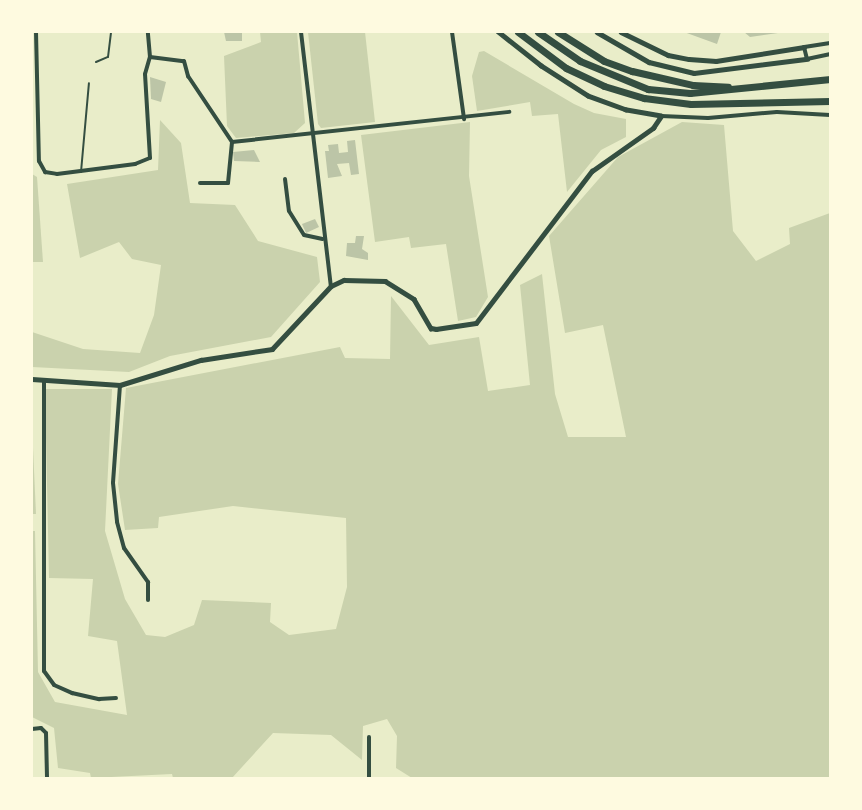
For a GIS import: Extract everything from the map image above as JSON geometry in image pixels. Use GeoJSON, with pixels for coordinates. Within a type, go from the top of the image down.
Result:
{"type":"FeatureCollection","features":[{"type":"Feature","properties":{"kind":"highway"},"geometry":{"type":"LineString","coordinates":[[518,32],[566,68],[604,86],[644,98],[691,104],[831,101]]}},
{"type":"Feature","properties":{"kind":"highway"},"geometry":{"type":"LineString","coordinates":[[538,32],[580,61],[648,89],[690,93],[764,88],[831,79]]}},
{"type":"Feature","properties":{"kind":"highway"},"geometry":{"type":"LineString","coordinates":[[558,32],[604,61],[653,77],[693,85],[764,88]]}},
{"type":"Feature","properties":{"kind":"street"},"geometry":{"type":"LineString","coordinates":[[36,32],[36,137],[39,161],[45,172],[81,172],[148,160],[151,154],[145,74],[150,57],[148,32]]}},
{"type":"Feature","properties":{"kind":"street"},"geometry":{"type":"LineString","coordinates":[[301,32],[330,286]]}},
{"type":"Feature","properties":{"kind":"street"},"geometry":{"type":"LineString","coordinates":[[452,32],[464,119]]}},
{"type":"Feature","properties":{"kind":"street"},"geometry":{"type":"LineString","coordinates":[[498,32],[550,72],[588,96],[626,110],[661,116],[708,118],[777,112],[831,115]]}},
{"type":"Feature","properties":{"kind":"street"},"geometry":{"type":"LineString","coordinates":[[597,32],[649,62],[694,73],[807,59],[829,54]]}},
{"type":"Feature","properties":{"kind":"street"},"geometry":{"type":"LineString","coordinates":[[621,32],[668,55],[716,61],[831,43]]}},
{"type":"Feature","properties":{"kind":"street"},"geometry":{"type":"LineString","coordinates":[[804,47],[807,59]]}},
{"type":"Feature","properties":{"kind":"street"},"geometry":{"type":"LineString","coordinates":[[150,57],[184,61],[188,76],[232,142],[228,183],[200,183]]}},
{"type":"Feature","properties":{"kind":"street"},"geometry":{"type":"LineString","coordinates":[[232,142],[464,119],[509,112]]}},
{"type":"Feature","properties":{"kind":"street"},"geometry":{"type":"LineString","coordinates":[[32,379],[120,385],[201,360],[272,349],[330,286],[344,280],[385,281],[414,299],[431,328],[476,323],[592,171],[653,128],[661,116]]}},
{"type":"Feature","properties":{"kind":"street"},"geometry":{"type":"LineString","coordinates":[[285,179],[289,211],[304,235],[323,239]]}},
{"type":"Feature","properties":{"kind":"street"},"geometry":{"type":"LineString","coordinates":[[44,380],[44,671],[54,685],[72,693],[99,699],[116,698]]}},
{"type":"Feature","properties":{"kind":"street"},"geometry":{"type":"LineString","coordinates":[[120,385],[113,483],[119,534],[148,582],[148,600]]}},
{"type":"Feature","properties":{"kind":"street"},"geometry":{"type":"LineString","coordinates":[[32,729],[41,728],[46,733],[47,778]]}},
{"type":"Feature","properties":{"kind":"street"},"geometry":{"type":"LineString","coordinates":[[369,737],[369,778]]}},
{"type":"Feature","properties":{"kind":"lane"},"geometry":{"type":"LineString","coordinates":[[96,62],[108,57],[111,32]]}},
{"type":"Feature","properties":{"kind":"lane"},"geometry":{"type":"LineString","coordinates":[[81,172],[89,83]]}},
{"type":"Feature","properties":{"kind":"green space"},"geometry":{"type":"Polygon","coordinates":[[[260,32],[297,32],[305,123],[294,133],[236,138],[227,126],[224,56],[261,42],[260,32]]]}},
{"type":"Feature","properties":{"kind":"green space"},"geometry":{"type":"Polygon","coordinates":[[[308,32],[365,32],[375,122],[321,128],[318,124],[308,32]]]}},
{"type":"Feature","properties":{"kind":"green space"},"geometry":{"type":"Polygon","coordinates":[[[484,51],[574,104],[594,113],[626,119],[626,137],[601,150],[567,192],[558,114],[532,116],[530,102],[477,111],[472,76],[479,52],[484,51]]]}},
{"type":"Feature","properties":{"kind":"green space"},"geometry":{"type":"Polygon","coordinates":[[[160,120],[181,143],[190,203],[235,205],[258,241],[317,257],[320,282],[271,337],[170,356],[129,372],[32,367],[32,332],[83,349],[140,353],[154,315],[161,265],[132,259],[119,242],[80,258],[67,184],[158,170],[160,120]]]}},
{"type":"Feature","properties":{"kind":"green space"},"geometry":{"type":"Polygon","coordinates":[[[470,122],[469,176],[488,297],[476,317],[458,321],[446,244],[411,248],[409,237],[375,242],[361,135],[470,122]]]}},
{"type":"Feature","properties":{"kind":"green space"},"geometry":{"type":"Polygon","coordinates":[[[682,122],[724,125],[733,231],[756,261],[790,244],[789,228],[830,213],[830,778],[412,778],[396,768],[397,736],[387,719],[363,726],[362,760],[331,735],[273,733],[232,778],[173,778],[172,774],[91,778],[90,773],[58,768],[54,728],[32,717],[32,531],[35,531],[38,672],[55,702],[127,715],[117,641],[88,636],[93,579],[49,578],[45,389],[112,389],[105,531],[125,599],[146,635],[165,637],[194,625],[202,600],[271,603],[270,622],[289,635],[336,629],[347,587],[346,518],[233,506],[159,517],[158,528],[125,530],[118,484],[126,388],[340,347],[345,358],[390,359],[391,296],[429,345],[479,337],[488,391],[530,385],[520,285],[542,274],[555,394],[568,437],[626,437],[603,325],[565,333],[549,236],[618,157],[682,122]]]}},
{"type":"Feature","properties":{"kind":"green space"},"geometry":{"type":"Polygon","coordinates":[[[32,174],[37,177],[43,262],[32,262],[32,174]]]}},
{"type":"Feature","properties":{"kind":"green space"},"geometry":{"type":"Polygon","coordinates":[[[32,426],[36,514],[32,514],[32,426]]]}},
{"type":"Feature","properties":{"kind":"building"},"geometry":{"type":"Polygon","coordinates":[[[224,32],[242,32],[242,41],[226,41],[224,32]]]}},
{"type":"Feature","properties":{"kind":"building"},"geometry":{"type":"Polygon","coordinates":[[[684,32],[721,32],[717,44],[684,32]]]}},
{"type":"Feature","properties":{"kind":"building"},"geometry":{"type":"Polygon","coordinates":[[[744,32],[778,32],[778,33],[750,37],[744,32]]]}},
{"type":"Feature","properties":{"kind":"building"},"geometry":{"type":"Polygon","coordinates":[[[150,77],[166,82],[161,102],[151,99],[150,77]]]}},
{"type":"Feature","properties":{"kind":"building"},"geometry":{"type":"Polygon","coordinates":[[[355,140],[359,174],[351,175],[349,163],[337,164],[342,176],[328,178],[325,151],[329,151],[328,145],[338,144],[339,153],[348,152],[347,141],[355,140]]]}},
{"type":"Feature","properties":{"kind":"building"},"geometry":{"type":"Polygon","coordinates":[[[254,150],[260,162],[234,161],[233,152],[254,150]]]}},
{"type":"Feature","properties":{"kind":"building"},"geometry":{"type":"Polygon","coordinates":[[[315,219],[319,227],[306,233],[302,224],[315,219]]]}},
{"type":"Feature","properties":{"kind":"building"},"geometry":{"type":"Polygon","coordinates":[[[356,236],[364,236],[362,249],[368,253],[368,260],[346,256],[347,243],[355,243],[356,236]]]}}]}
